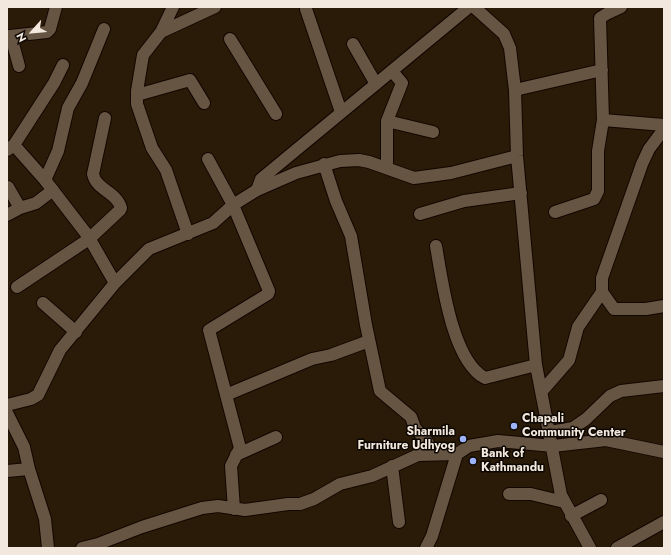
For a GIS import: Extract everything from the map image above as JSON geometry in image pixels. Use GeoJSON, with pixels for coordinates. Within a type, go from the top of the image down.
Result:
{"type":"FeatureCollection","features":[{"type":"Feature","properties":{"kind":"street"},"geometry":{"type":"LineString","coordinates":[[19,66],[9,36],[47,32],[50,29],[56,7]]}},
{"type":"Feature","properties":{"kind":"street"},"geometry":{"type":"LineString","coordinates":[[173,7],[161,32],[143,55],[137,104],[152,148],[166,170],[188,234]]}},
{"type":"Feature","properties":{"kind":"street"},"geometry":{"type":"LineString","coordinates":[[161,32],[215,7]]}},
{"type":"Feature","properties":{"kind":"street"},"geometry":{"type":"LineString","coordinates":[[257,190],[261,179],[469,7]]}},
{"type":"Feature","properties":{"kind":"street"},"geometry":{"type":"LineString","coordinates":[[474,7],[504,34],[510,48],[516,90],[517,156],[536,365],[564,502],[590,548]]}},
{"type":"Feature","properties":{"kind":"street"},"geometry":{"type":"LineString","coordinates":[[555,212],[594,199],[598,191],[598,152],[603,120],[600,18],[621,7]]}},
{"type":"Feature","properties":{"kind":"street"},"geometry":{"type":"LineString","coordinates":[[306,9],[341,112]]}},
{"type":"Feature","properties":{"kind":"street"},"geometry":{"type":"LineString","coordinates":[[45,180],[58,151],[68,108],[82,83],[104,29]]}},
{"type":"Feature","properties":{"kind":"street"},"geometry":{"type":"LineString","coordinates":[[230,39],[276,114]]}},
{"type":"Feature","properties":{"kind":"street"},"geometry":{"type":"LineString","coordinates":[[353,44],[376,84]]}},
{"type":"Feature","properties":{"kind":"street"},"geometry":{"type":"LineString","coordinates":[[63,65],[54,83],[11,148],[45,180],[53,190],[89,239],[115,283]]}},
{"type":"Feature","properties":{"kind":"street"},"geometry":{"type":"LineString","coordinates":[[516,90],[602,70]]}},
{"type":"Feature","properties":{"kind":"street"},"geometry":{"type":"LineString","coordinates":[[387,168],[387,121],[402,83],[392,71]]}},
{"type":"Feature","properties":{"kind":"street"},"geometry":{"type":"LineString","coordinates":[[137,95],[190,80],[204,103]]}},
{"type":"Feature","properties":{"kind":"street"},"geometry":{"type":"LineString","coordinates":[[17,287],[89,239],[121,208],[118,200],[96,183],[93,174],[105,118]]}},
{"type":"Feature","properties":{"kind":"street"},"geometry":{"type":"LineString","coordinates":[[603,120],[664,126]]}},
{"type":"Feature","properties":{"kind":"street"},"geometry":{"type":"LineString","coordinates":[[387,121],[432,132]]}},
{"type":"Feature","properties":{"kind":"street"},"geometry":{"type":"LineString","coordinates":[[542,391],[569,360],[578,327],[602,292],[602,278],[642,164],[649,149],[664,129]]}},
{"type":"Feature","properties":{"kind":"street"},"geometry":{"type":"LineString","coordinates":[[7,406],[31,399],[38,395],[60,350],[115,283],[149,249],[213,223],[233,205],[257,190],[296,173],[324,164],[358,160],[387,168],[414,178],[451,173],[517,156]]}},
{"type":"Feature","properties":{"kind":"street"},"geometry":{"type":"LineString","coordinates":[[208,159],[233,205],[269,291],[268,294],[209,330],[240,448],[231,466],[234,509]]}},
{"type":"Feature","properties":{"kind":"street"},"geometry":{"type":"LineString","coordinates":[[324,164],[336,201],[351,236],[380,391],[412,417],[415,428],[426,440],[434,454]]}},
{"type":"Feature","properties":{"kind":"street"},"geometry":{"type":"LineString","coordinates":[[8,187],[20,208]]}},
{"type":"Feature","properties":{"kind":"street"},"geometry":{"type":"LineString","coordinates":[[7,215],[20,208],[36,203],[53,190]]}},
{"type":"Feature","properties":{"kind":"street"},"geometry":{"type":"LineString","coordinates":[[420,214],[464,201],[520,193]]}},
{"type":"Feature","properties":{"kind":"street"},"geometry":{"type":"LineString","coordinates":[[436,246],[446,301],[456,334],[472,369],[484,378],[536,365]]}},
{"type":"Feature","properties":{"kind":"street"},"geometry":{"type":"LineString","coordinates":[[602,292],[614,309],[646,309],[664,306]]}},
{"type":"Feature","properties":{"kind":"street"},"geometry":{"type":"LineString","coordinates":[[43,303],[76,332]]}},
{"type":"Feature","properties":{"kind":"street"},"geometry":{"type":"LineString","coordinates":[[226,395],[312,359],[331,355],[370,342]]}},
{"type":"Feature","properties":{"kind":"street"},"geometry":{"type":"LineString","coordinates":[[550,432],[573,428],[586,419],[610,396],[621,391],[664,386]]}},
{"type":"Feature","properties":{"kind":"street"},"geometry":{"type":"LineString","coordinates":[[7,414],[24,447],[29,469],[45,519],[48,548]]}},
{"type":"Feature","properties":{"kind":"street"},"geometry":{"type":"LineString","coordinates":[[236,455],[276,437]]}},
{"type":"Feature","properties":{"kind":"street"},"geometry":{"type":"LineString","coordinates":[[82,548],[98,544],[142,527],[184,515],[202,508],[218,506],[245,510],[288,504],[300,504],[314,499],[340,484],[372,476],[418,455],[457,454],[469,446],[498,441],[553,446],[606,440],[664,452]]}},
{"type":"Feature","properties":{"kind":"street"},"geometry":{"type":"LineString","coordinates":[[426,548],[432,536],[457,454]]}},
{"type":"Feature","properties":{"kind":"street"},"geometry":{"type":"LineString","coordinates":[[392,466],[399,522]]}},
{"type":"Feature","properties":{"kind":"street"},"geometry":{"type":"LineString","coordinates":[[7,471],[29,469]]}},
{"type":"Feature","properties":{"kind":"street"},"geometry":{"type":"LineString","coordinates":[[509,494],[531,494],[564,502]]}},
{"type":"Feature","properties":{"kind":"street"},"geometry":{"type":"LineString","coordinates":[[571,516],[601,500]]}},
{"type":"Feature","properties":{"kind":"street"},"geometry":{"type":"LineString","coordinates":[[617,548],[664,522]]}},
{"type":"Feature","properties":{"kind":"place","name":"Chapali Community Center"},"geometry":{"type":"Point","coordinates":[514,426]}},
{"type":"Feature","properties":{"kind":"place","name":"Sharmila Furniture Udhyog"},"geometry":{"type":"Point","coordinates":[463,439]}},
{"type":"Feature","properties":{"kind":"place","name":"Bank of Kathmandu"},"geometry":{"type":"Point","coordinates":[473,461]}}]}
